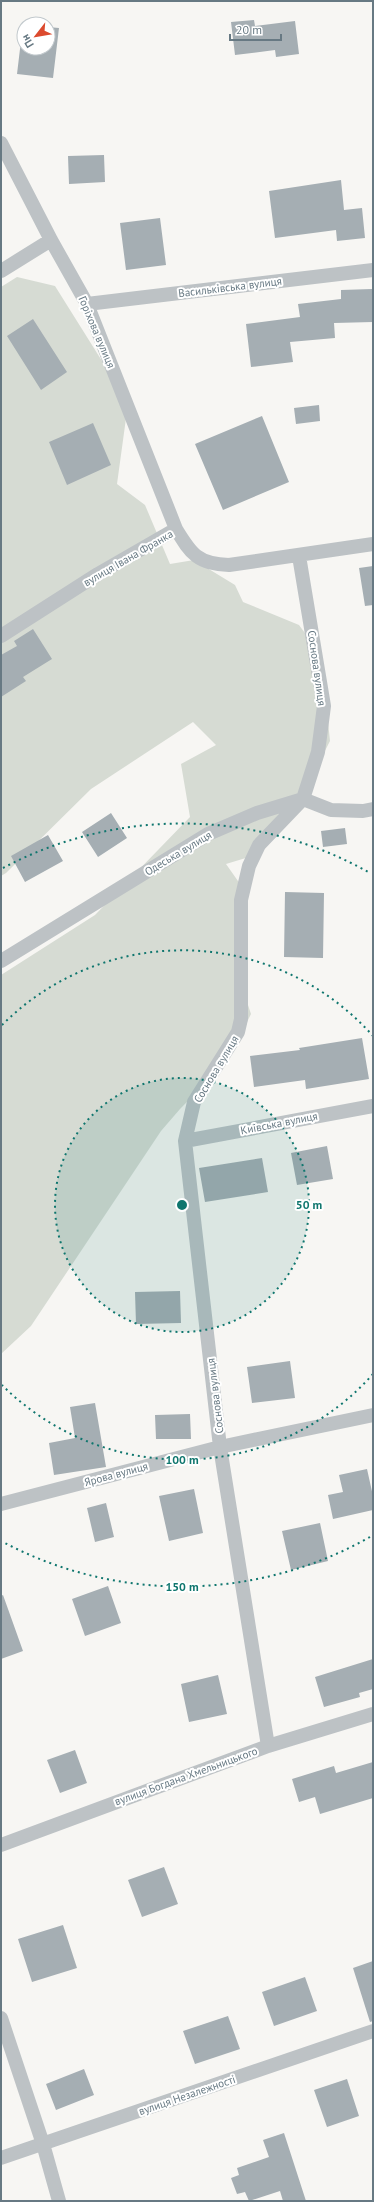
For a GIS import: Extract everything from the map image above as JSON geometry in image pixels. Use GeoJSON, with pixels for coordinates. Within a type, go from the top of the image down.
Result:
{"type":"FeatureCollection","features":[{"type":"Feature","properties":{"kind":"street","name":"Горіхова вулиця"},"geometry":{"type":"LineString","coordinates":[[1,143],[51,240],[87,304],[176,529]]}},
{"type":"Feature","properties":{"kind":"street"},"geometry":{"type":"LineString","coordinates":[[1,271],[51,240]]}},
{"type":"Feature","properties":{"kind":"street","name":"Васильківська вулиця"},"geometry":{"type":"LineString","coordinates":[[87,304],[373,270]]}},
{"type":"Feature","properties":{"kind":"street","name":"вулиця Івана Франка"},"geometry":{"type":"LineString","coordinates":[[1,636],[98,574],[176,529],[187,547],[199,560],[213,565],[229,565],[299,556],[373,544]]}},
{"type":"Feature","properties":{"kind":"street","name":"Соснова вулиця"},"geometry":{"type":"LineString","coordinates":[[268,1746],[220,1447],[185,1141],[194,1102],[238,1032],[241,1019],[241,900],[249,866],[259,845],[304,799],[318,752],[324,706],[299,556]]}},
{"type":"Feature","properties":{"kind":"street"},"geometry":{"type":"LineString","coordinates":[[304,799],[331,810],[363,811],[373,809]]}},
{"type":"Feature","properties":{"kind":"street","name":"Одеська вулиця"},"geometry":{"type":"LineString","coordinates":[[1,961],[208,834],[257,813],[304,799]]}},
{"type":"Feature","properties":{"kind":"street","name":"Київська вулиця"},"geometry":{"type":"LineString","coordinates":[[185,1141],[373,1106]]}},
{"type":"Feature","properties":{"kind":"street","name":"Ярова вулиця"},"geometry":{"type":"LineString","coordinates":[[1,1504],[220,1447],[373,1415]]}},
{"type":"Feature","properties":{"kind":"street","name":"вулиця Богдана Хмельницького"},"geometry":{"type":"LineString","coordinates":[[1,1845],[268,1746],[373,1714]]}},
{"type":"Feature","properties":{"kind":"street"},"geometry":{"type":"LineString","coordinates":[[1,2018],[43,2144],[59,2201]]}},
{"type":"Feature","properties":{"kind":"street","name":"вулиця Незалежності"},"geometry":{"type":"LineString","coordinates":[[1,2158],[373,2031]]}},
{"type":"Feature","properties":{"kind":"shaded area"},"geometry":{"type":"Polygon","coordinates":[[[17,277],[55,286],[107,369],[127,411],[117,484],[145,505],[170,564],[194,560],[235,585],[243,602],[299,625],[321,655],[330,741],[307,786],[249,857],[226,864],[245,891],[245,996],[251,1014],[228,1060],[180,1109],[161,1131],[31,1326],[1,1354],[1,975],[95,915],[190,817],[181,764],[216,745],[193,722],[91,789],[6,873],[1,876],[1,287],[17,277]]]}},
{"type":"Feature","properties":{"kind":"building"},"geometry":{"type":"Polygon","coordinates":[[[254,20],[255,26],[295,21],[299,54],[276,57],[275,50],[235,55],[231,22],[254,20]]]}},
{"type":"Feature","properties":{"kind":"building"},"geometry":{"type":"Polygon","coordinates":[[[56,28],[59,28],[56,53],[56,28]]]}},
{"type":"Feature","properties":{"kind":"building"},"geometry":{"type":"Polygon","coordinates":[[[19,56],[56,56],[53,78],[17,74],[19,56]]]}},
{"type":"Feature","properties":{"kind":"building"},"geometry":{"type":"Polygon","coordinates":[[[104,155],[105,182],[69,184],[68,156],[104,155]]]}},
{"type":"Feature","properties":{"kind":"building"},"geometry":{"type":"Polygon","coordinates":[[[341,180],[344,210],[362,208],[365,238],[337,241],[336,230],[275,238],[269,191],[341,180]]]}},
{"type":"Feature","properties":{"kind":"building"},"geometry":{"type":"Polygon","coordinates":[[[160,218],[166,265],[126,270],[120,223],[160,218]]]}},
{"type":"Feature","properties":{"kind":"building"},"geometry":{"type":"Polygon","coordinates":[[[372,289],[373,322],[334,323],[335,338],[290,342],[293,362],[251,367],[246,324],[300,317],[298,304],[341,299],[341,290],[372,289]]]}},
{"type":"Feature","properties":{"kind":"building"},"geometry":{"type":"Polygon","coordinates":[[[33,319],[67,372],[41,390],[7,336],[33,319]]]}},
{"type":"Feature","properties":{"kind":"building"},"geometry":{"type":"Polygon","coordinates":[[[319,405],[320,421],[296,424],[294,408],[319,405]]]}},
{"type":"Feature","properties":{"kind":"building"},"geometry":{"type":"Polygon","coordinates":[[[262,416],[289,482],[223,510],[195,444],[262,416]]]}},
{"type":"Feature","properties":{"kind":"building"},"geometry":{"type":"Polygon","coordinates":[[[93,423],[111,465],[67,485],[49,442],[93,423]]]}},
{"type":"Feature","properties":{"kind":"building"},"geometry":{"type":"Polygon","coordinates":[[[373,566],[373,605],[365,606],[359,568],[373,566]]]}},
{"type":"Feature","properties":{"kind":"building"},"geometry":{"type":"Polygon","coordinates":[[[33,629],[52,659],[23,677],[26,681],[1,697],[1,655],[17,646],[14,641],[33,629]]]}},
{"type":"Feature","properties":{"kind":"building"},"geometry":{"type":"Polygon","coordinates":[[[111,813],[127,838],[98,857],[82,832],[111,813]]]}},
{"type":"Feature","properties":{"kind":"building"},"geometry":{"type":"Polygon","coordinates":[[[345,828],[347,844],[323,847],[321,831],[345,828]]]}},
{"type":"Feature","properties":{"kind":"building"},"geometry":{"type":"Polygon","coordinates":[[[48,835],[63,861],[25,882],[11,856],[48,835]]]}},
{"type":"Feature","properties":{"kind":"building"},"geometry":{"type":"Polygon","coordinates":[[[285,892],[324,893],[323,958],[284,957],[285,892]]]}},
{"type":"Feature","properties":{"kind":"building"},"geometry":{"type":"Polygon","coordinates":[[[362,1038],[369,1079],[306,1089],[305,1080],[254,1087],[250,1056],[300,1050],[299,1048],[362,1038]]]}},
{"type":"Feature","properties":{"kind":"building"},"geometry":{"type":"Polygon","coordinates":[[[327,1146],[333,1179],[297,1185],[291,1153],[327,1146]]]}},
{"type":"Feature","properties":{"kind":"building"},"geometry":{"type":"Polygon","coordinates":[[[262,1158],[268,1192],[205,1202],[199,1168],[262,1158]]]}},
{"type":"Feature","properties":{"kind":"building"},"geometry":{"type":"Polygon","coordinates":[[[180,1291],[181,1323],[136,1324],[135,1292],[180,1291]]]}},
{"type":"Feature","properties":{"kind":"building"},"geometry":{"type":"Polygon","coordinates":[[[290,1361],[295,1398],[252,1403],[247,1367],[290,1361]]]}},
{"type":"Feature","properties":{"kind":"building"},"geometry":{"type":"Polygon","coordinates":[[[95,1403],[106,1467],[54,1475],[49,1443],[75,1438],[70,1407],[95,1403]]]}},
{"type":"Feature","properties":{"kind":"building"},"geometry":{"type":"Polygon","coordinates":[[[190,1414],[191,1439],[156,1439],[155,1415],[190,1414]]]}},
{"type":"Feature","properties":{"kind":"building"},"geometry":{"type":"Polygon","coordinates":[[[367,1469],[373,1496],[373,1510],[333,1519],[328,1495],[343,1492],[339,1475],[367,1469]]]}},
{"type":"Feature","properties":{"kind":"building"},"geometry":{"type":"Polygon","coordinates":[[[194,1489],[203,1533],[169,1541],[159,1496],[194,1489]]]}},
{"type":"Feature","properties":{"kind":"building"},"geometry":{"type":"Polygon","coordinates":[[[106,1503],[114,1537],[95,1542],[87,1508],[106,1503]]]}},
{"type":"Feature","properties":{"kind":"building"},"geometry":{"type":"Polygon","coordinates":[[[320,1523],[328,1561],[291,1570],[282,1531],[320,1523]]]}},
{"type":"Feature","properties":{"kind":"building"},"geometry":{"type":"Polygon","coordinates":[[[108,1586],[121,1623],[85,1636],[72,1599],[108,1586]]]}},
{"type":"Feature","properties":{"kind":"building"},"geometry":{"type":"Polygon","coordinates":[[[3,1595],[23,1651],[1,1659],[1,1596],[3,1595]]]}},
{"type":"Feature","properties":{"kind":"building"},"geometry":{"type":"Polygon","coordinates":[[[373,1659],[373,1689],[359,1693],[360,1697],[324,1707],[315,1677],[373,1659]]]}},
{"type":"Feature","properties":{"kind":"building"},"geometry":{"type":"Polygon","coordinates":[[[218,1675],[227,1714],[189,1722],[181,1684],[218,1675]]]}},
{"type":"Feature","properties":{"kind":"building"},"geometry":{"type":"Polygon","coordinates":[[[75,1750],[87,1783],[60,1793],[47,1760],[75,1750]]]}},
{"type":"Feature","properties":{"kind":"building"},"geometry":{"type":"Polygon","coordinates":[[[373,1762],[373,1798],[320,1814],[315,1797],[299,1802],[292,1779],[334,1766],[336,1773],[373,1762]]]}},
{"type":"Feature","properties":{"kind":"building"},"geometry":{"type":"Polygon","coordinates":[[[164,1867],[178,1904],[142,1917],[128,1880],[164,1867]]]}},
{"type":"Feature","properties":{"kind":"building"},"geometry":{"type":"Polygon","coordinates":[[[63,1925],[77,1968],[32,1982],[18,1939],[63,1925]]]}},
{"type":"Feature","properties":{"kind":"building"},"geometry":{"type":"Polygon","coordinates":[[[373,1961],[373,2021],[370,2022],[353,1968],[373,1961]]]}},
{"type":"Feature","properties":{"kind":"building"},"geometry":{"type":"Polygon","coordinates":[[[305,1977],[317,2011],[274,2026],[262,1992],[305,1977]]]}},
{"type":"Feature","properties":{"kind":"building"},"geometry":{"type":"Polygon","coordinates":[[[228,2016],[240,2049],[195,2064],[183,2031],[228,2016]]]}},
{"type":"Feature","properties":{"kind":"building"},"geometry":{"type":"Polygon","coordinates":[[[84,2069],[94,2095],[56,2110],[46,2084],[84,2069]]]}},
{"type":"Feature","properties":{"kind":"building"},"geometry":{"type":"Polygon","coordinates":[[[347,2079],[359,2116],[327,2127],[314,2090],[347,2079]]]}},
{"type":"Feature","properties":{"kind":"building"},"geometry":{"type":"Polygon","coordinates":[[[284,2133],[306,2201],[283,2201],[280,2191],[249,2201],[245,2192],[237,2194],[231,2178],[239,2175],[237,2168],[269,2157],[263,2140],[284,2133]]]}}]}
